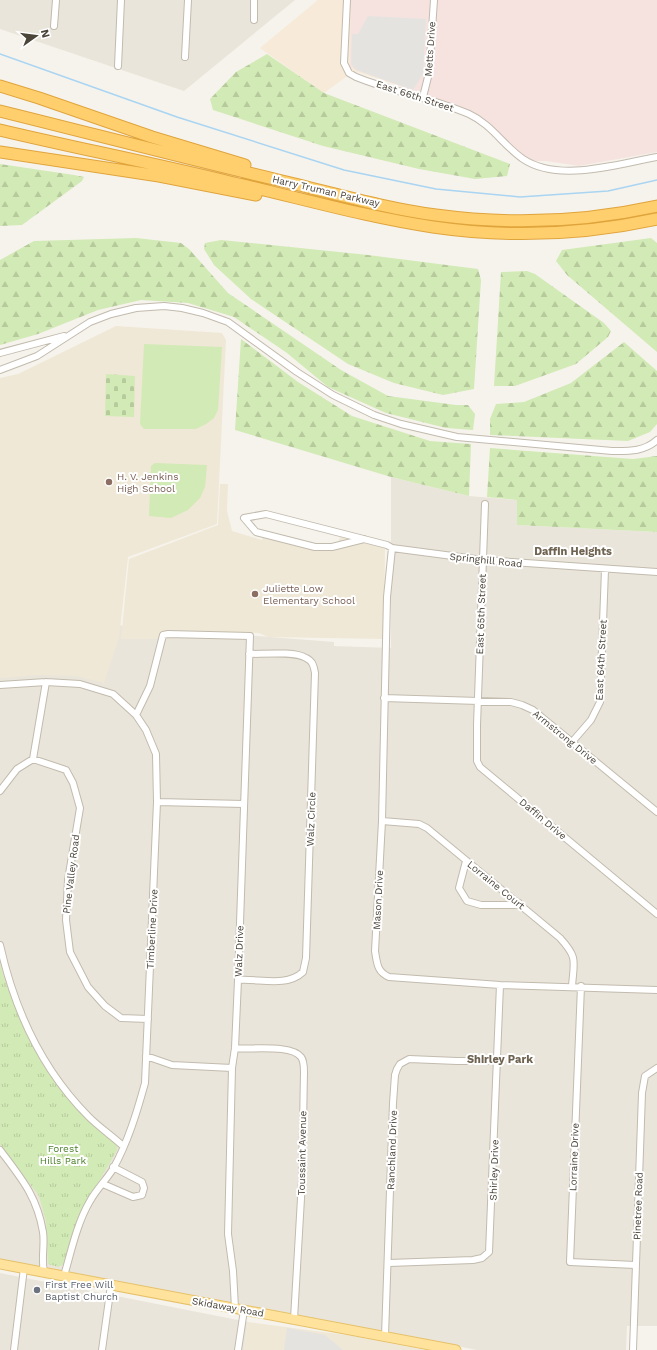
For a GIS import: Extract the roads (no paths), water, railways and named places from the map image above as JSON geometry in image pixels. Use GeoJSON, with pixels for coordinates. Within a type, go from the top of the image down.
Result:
{"type":"FeatureCollection","features":[{"type":"Feature","properties":{"kind":"highway"},"geometry":{"type":"LineString","coordinates":[[0,86],[152,137],[327,192]]}},
{"type":"Feature","properties":{"kind":"highway","name":"Harry Truman Parkway"},"geometry":{"type":"LineString","coordinates":[[0,111],[160,152],[327,192],[434,215],[506,221],[547,221],[589,217],[657,206]]}},
{"type":"Feature","properties":{"kind":"highway","name":"Harry Truman Parkway"},"geometry":{"type":"LineString","coordinates":[[0,130],[402,222],[464,231],[506,234],[548,233],[613,227],[657,219]]}},
{"type":"Feature","properties":{"kind":"highway"},"geometry":{"type":"LineString","coordinates":[[0,152],[159,176],[242,192],[359,218],[402,225],[464,231]]}},
{"type":"Feature","properties":{"kind":"main road","name":"Skidaway Road"},"geometry":{"type":"LineString","coordinates":[[0,1264],[456,1350]]}},
{"type":"Feature","properties":{"kind":"street"},"geometry":{"type":"LineString","coordinates":[[54,26],[56,0]]}},
{"type":"Feature","properties":{"kind":"street"},"geometry":{"type":"LineString","coordinates":[[118,66],[121,0]]}},
{"type":"Feature","properties":{"kind":"street"},"geometry":{"type":"LineString","coordinates":[[185,57],[188,0]]}},
{"type":"Feature","properties":{"kind":"street"},"geometry":{"type":"LineString","coordinates":[[254,0],[254,20]]}},
{"type":"Feature","properties":{"kind":"street","name":"East 66th Street"},"geometry":{"type":"LineString","coordinates":[[347,0],[344,57],[345,65],[350,73],[364,80],[423,97],[471,115],[487,126],[522,158],[544,168],[561,171],[600,168],[657,157]]}},
{"type":"Feature","properties":{"kind":"street","name":"Metts Drive"},"geometry":{"type":"LineString","coordinates":[[423,97],[429,74],[434,0]]}},
{"type":"Feature","properties":{"kind":"street"},"geometry":{"type":"LineString","coordinates":[[0,370],[37,356],[90,322],[136,308],[164,306],[204,313],[228,322],[297,372],[333,395],[374,415],[401,424],[457,437],[612,451],[632,451],[651,446],[657,440]]}},
{"type":"Feature","properties":{"kind":"street"},"geometry":{"type":"LineString","coordinates":[[0,353],[66,336]]}},
{"type":"Feature","properties":{"kind":"street","name":"East 65th Street"},"geometry":{"type":"LineString","coordinates":[[478,701],[485,504]]}},
{"type":"Feature","properties":{"kind":"street","name":"Springhill Road"},"geometry":{"type":"LineString","coordinates":[[364,539],[332,547],[315,547],[256,532],[244,518],[266,514],[364,539],[392,548],[483,560],[605,570],[657,572]]}},
{"type":"Feature","properties":{"kind":"street","name":"Mason Drive"},"geometry":{"type":"LineString","coordinates":[[392,548],[387,597],[382,821],[375,951],[377,967],[381,974],[389,977],[500,985],[581,986],[657,990]]}},
{"type":"Feature","properties":{"kind":"street","name":"East 64th Street"},"geometry":{"type":"LineString","coordinates":[[572,742],[591,720],[600,702],[605,570]]}},
{"type":"Feature","properties":{"kind":"street","name":"Walz Drive"},"geometry":{"type":"LineString","coordinates":[[136,715],[150,686],[160,645],[164,635],[208,634],[250,636],[238,980],[235,1048],[232,1068],[228,1234],[233,1271],[235,1308]]}},
{"type":"Feature","properties":{"kind":"street","name":"Walz Circle"},"geometry":{"type":"LineString","coordinates":[[238,980],[269,981],[295,978],[303,973],[305,967],[306,943],[315,674],[313,664],[307,658],[299,655],[249,654]]}},
{"type":"Feature","properties":{"kind":"street"},"geometry":{"type":"LineString","coordinates":[[0,791],[16,769],[33,759],[46,682]]}},
{"type":"Feature","properties":{"kind":"street","name":"Timberline Drive"},"geometry":{"type":"LineString","coordinates":[[0,685],[46,682],[80,684],[113,694],[136,715],[146,730],[156,754],[157,802],[145,1083],[137,1114],[114,1167],[90,1201],[84,1213],[64,1276]]}},
{"type":"Feature","properties":{"kind":"street","name":"Armstrong Drive"},"geometry":{"type":"LineString","coordinates":[[384,698],[511,702],[522,705],[533,710],[657,812]]}},
{"type":"Feature","properties":{"kind":"street","name":"Daffin Drive"},"geometry":{"type":"LineString","coordinates":[[478,701],[477,761],[480,768],[657,914]]}},
{"type":"Feature","properties":{"kind":"street","name":"Pine Valley Road"},"geometry":{"type":"LineString","coordinates":[[33,759],[66,770],[74,783],[80,808],[68,880],[66,920],[70,952],[88,987],[105,1006],[122,1018],[148,1019]]}},
{"type":"Feature","properties":{"kind":"street"},"geometry":{"type":"LineString","coordinates":[[157,802],[244,804]]}},
{"type":"Feature","properties":{"kind":"street","name":"Lorraine Court"},"geometry":{"type":"LineString","coordinates":[[382,821],[419,824],[427,828],[560,938],[572,952],[574,958],[572,986]]}},
{"type":"Feature","properties":{"kind":"street"},"geometry":{"type":"LineString","coordinates":[[466,861],[459,888],[467,901],[481,905],[517,905],[519,903]]}},
{"type":"Feature","properties":{"kind":"street"},"geometry":{"type":"LineString","coordinates":[[0,945],[6,972],[16,1002],[36,1046],[47,1064],[90,1118],[123,1146]]}},
{"type":"Feature","properties":{"kind":"street","name":"Shirley Drive"},"geometry":{"type":"LineString","coordinates":[[389,1263],[473,1260],[482,1258],[489,1252],[500,985]]}},
{"type":"Feature","properties":{"kind":"street","name":"Lorraine Drive"},"geometry":{"type":"LineString","coordinates":[[581,986],[570,1262],[635,1266]]}},
{"type":"Feature","properties":{"kind":"street","name":"Toussaint Avenue"},"geometry":{"type":"LineString","coordinates":[[235,1048],[281,1049],[295,1052],[302,1058],[304,1072],[302,1181],[294,1319]]}},
{"type":"Feature","properties":{"kind":"street"},"geometry":{"type":"LineString","coordinates":[[146,1056],[172,1065],[232,1068]]}},
{"type":"Feature","properties":{"kind":"street","name":"Ranchland Drive"},"geometry":{"type":"LineString","coordinates":[[385,1336],[389,1263],[394,1075],[396,1069],[400,1064],[409,1059],[418,1058],[456,1061],[498,1060]]}},
{"type":"Feature","properties":{"kind":"street","name":"Pinetree Road"},"geometry":{"type":"LineString","coordinates":[[633,1350],[642,1092],[645,1076],[657,1068]]}},
{"type":"Feature","properties":{"kind":"street"},"geometry":{"type":"LineString","coordinates":[[0,1150],[29,1189],[43,1233],[42,1264],[44,1272]]}},
{"type":"Feature","properties":{"kind":"street"},"geometry":{"type":"LineString","coordinates":[[103,1184],[133,1197],[142,1195],[144,1188],[142,1182],[114,1167]]}},
{"type":"Feature","properties":{"kind":"street"},"geometry":{"type":"LineString","coordinates":[[14,1350],[24,1268]]}},
{"type":"Feature","properties":{"kind":"street"},"geometry":{"type":"LineString","coordinates":[[102,1350],[111,1286]]}},
{"type":"Feature","properties":{"kind":"street"},"geometry":{"type":"LineString","coordinates":[[238,1350],[244,1310]]}},
{"type":"Feature","properties":{"kind":"waterway"},"geometry":{"type":"LineString","coordinates":[[0,54],[177,117],[344,170],[436,189],[520,197],[608,191],[657,180]]}},
{"type":"Feature","properties":{"kind":"place","name":"H. V. Jenkins High School"},"geometry":{"type":"Point","coordinates":[109,482]}},
{"type":"Feature","properties":{"kind":"place","name":"Juliette Low Elementary School"},"geometry":{"type":"Point","coordinates":[255,594]}},
{"type":"Feature","properties":{"kind":"place","name":"First Free Will Baptist Church"},"geometry":{"type":"Point","coordinates":[37,1290]}},
{"type":"Feature","properties":{"kind":"district","name":"Daffin Heights"},"geometry":{"type":"Point","coordinates":[573,551]}},
{"type":"Feature","properties":{"kind":"district","name":"Shirley Park"},"geometry":{"type":"Point","coordinates":[500,1059]}},
{"type":"Feature","properties":{"kind":"park label","name":"Forest Hills Park"},"geometry":{"type":"Point","coordinates":[63,1154]}}]}
